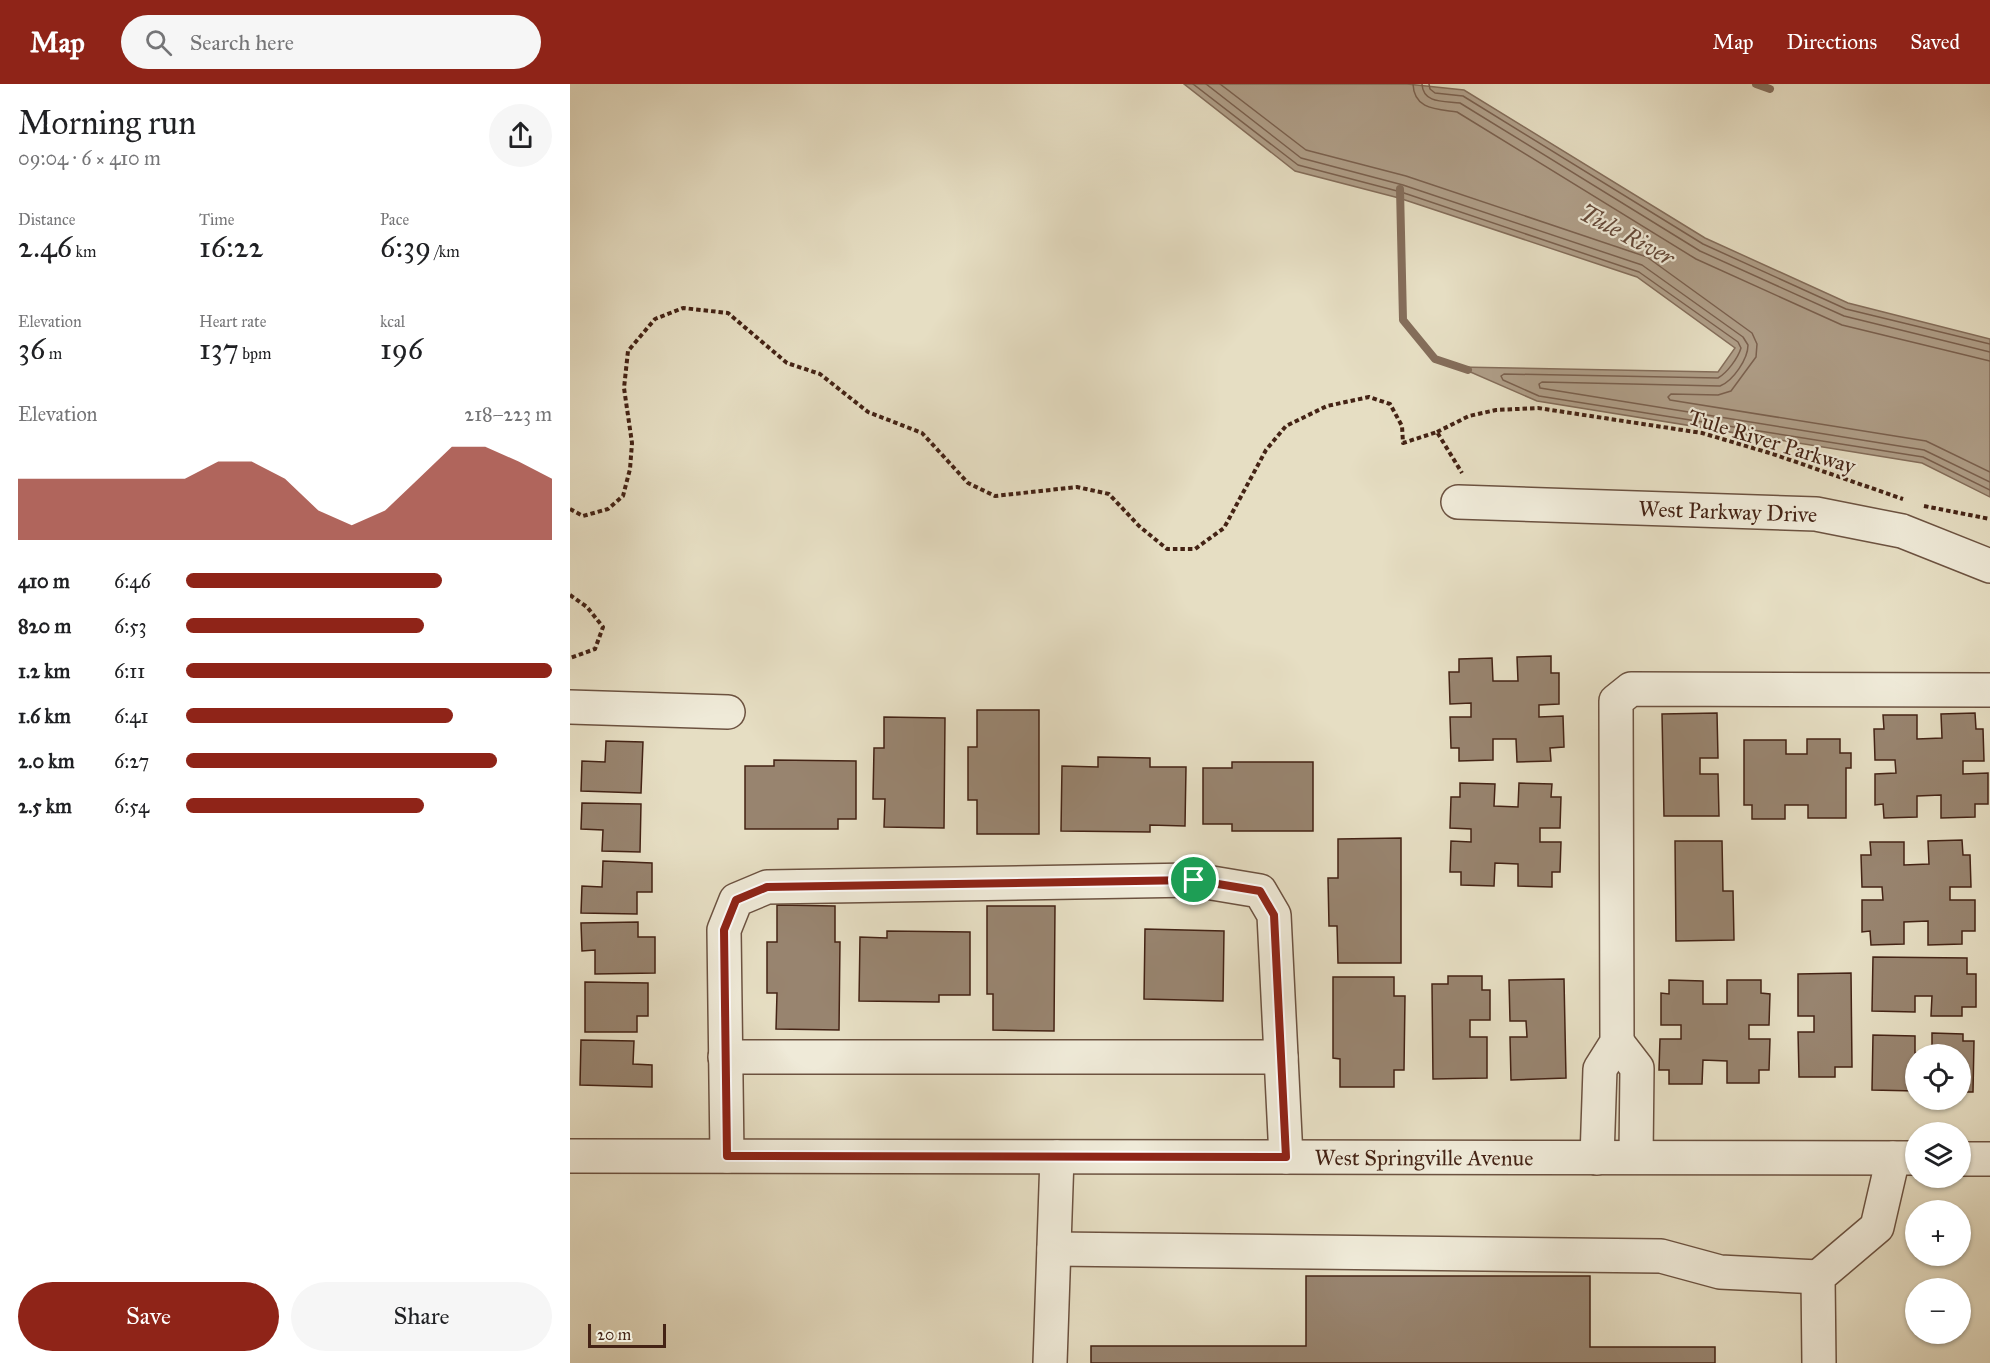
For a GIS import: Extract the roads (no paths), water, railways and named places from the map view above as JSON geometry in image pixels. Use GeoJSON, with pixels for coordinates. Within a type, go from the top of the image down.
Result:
{"type":"FeatureCollection","features":[{"type":"Feature","properties":{"kind":"street","name":"West Parkway Drive"},"geometry":{"type":"LineString","coordinates":[[1462,492],[1816,514],[1902,531],[1990,566]]}},
{"type":"Feature","properties":{"kind":"street"},"geometry":{"type":"LineString","coordinates":[[1597,1158],[1600,1069],[1617,1042],[1616,701],[1631,689],[1990,690]]}},
{"type":"Feature","properties":{"kind":"street"},"geometry":{"type":"LineString","coordinates":[[570,707],[728,712]]}},
{"type":"Feature","properties":{"kind":"street"},"geometry":{"type":"LineString","coordinates":[[727,1156],[724,930],[736,900],[767,887],[1194,880],[1260,891],[1274,915],[1286,1157]]}},
{"type":"Feature","properties":{"kind":"street"},"geometry":{"type":"LineString","coordinates":[[1617,1042],[1637,1068],[1636,1157]]}},
{"type":"Feature","properties":{"kind":"street"},"geometry":{"type":"LineString","coordinates":[[726,1057],[1281,1057]]}},
{"type":"Feature","properties":{"kind":"street","name":"West Springville Avenue"},"geometry":{"type":"LineString","coordinates":[[570,1156],[1904,1158]]}},
{"type":"Feature","properties":{"kind":"street"},"geometry":{"type":"LineString","coordinates":[[1050,1363],[1056,1157]]}},
{"type":"Feature","properties":{"kind":"street"},"geometry":{"type":"LineString","coordinates":[[1054,1249],[1661,1256],[1720,1272],[1818,1277],[1877,1227],[1904,1158]]}},
{"type":"Feature","properties":{"kind":"street"},"geometry":{"type":"LineString","coordinates":[[1971,1159],[1990,1159]]}},
{"type":"Feature","properties":{"kind":"street"},"geometry":{"type":"LineString","coordinates":[[1818,1277],[1819,1363]]}},
{"type":"Feature","properties":{"kind":"water","name":"Tule River"},"geometry":{"type":"Polygon","coordinates":[[[1184,84],[1407,84],[1464,90],[1705,238],[1848,303],[1990,339],[1990,497],[1922,463],[1537,401],[1459,367],[1718,372],[1735,348],[1637,277],[1399,198],[1295,171],[1184,84]]]}},
{"type":"Feature","properties":{"kind":"waterway"},"geometry":{"type":"LineString","coordinates":[[1756,84],[1770,89]]}},
{"type":"Feature","properties":{"kind":"waterway"},"geometry":{"type":"LineString","coordinates":[[1400,189],[1403,320],[1435,359],[1468,370]]}}]}
